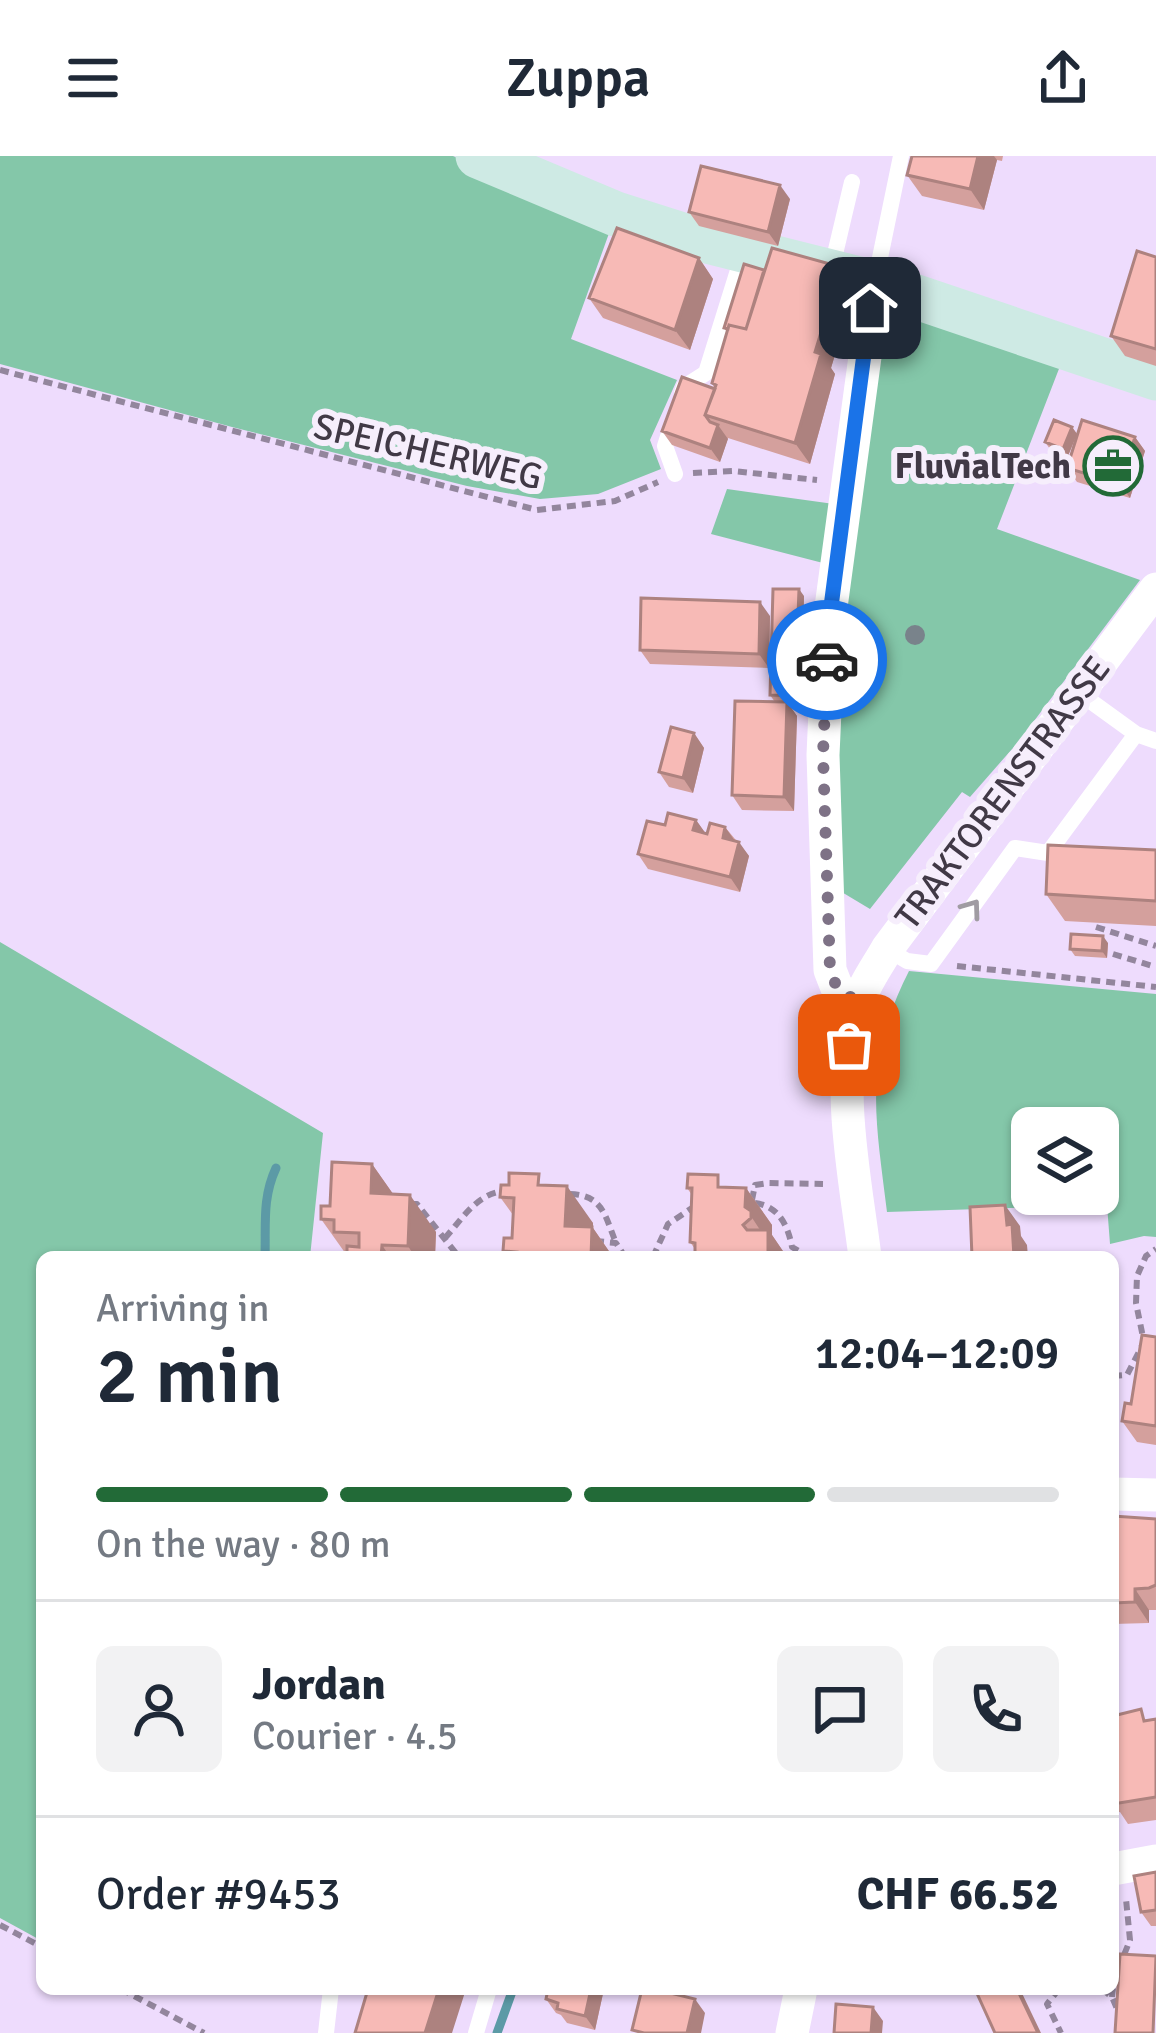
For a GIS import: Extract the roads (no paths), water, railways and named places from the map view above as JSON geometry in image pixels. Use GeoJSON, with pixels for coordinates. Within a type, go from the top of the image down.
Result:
{"type":"FeatureCollection","features":[{"type":"Feature","properties":{"kind":"street"},"geometry":{"type":"LineString","coordinates":[[478,156],[616,214],[874,283],[1156,378]]}},
{"type":"Feature","properties":{"kind":"street"},"geometry":{"type":"LineString","coordinates":[[858,1002],[837,988],[830,970],[823,754],[829,622],[874,283]]}},
{"type":"Feature","properties":{"kind":"street","name":"TRAKTORENSTRASSE"},"geometry":{"type":"LineString","coordinates":[[864,1251],[848,1090],[849,1045],[858,1002],[887,949],[1156,589]]}},
{"type":"Feature","properties":{"kind":"street"},"geometry":{"type":"LineString","coordinates":[[1119,1494],[1156,1495]]}},
{"type":"Feature","properties":{"kind":"street"},"geometry":{"type":"LineString","coordinates":[[1122,1878],[1156,1861]]}},
{"type":"Feature","properties":{"kind":"street"},"geometry":{"type":"LineString","coordinates":[[792,2033],[800,1995]]}},
{"type":"Feature","properties":{"kind":"lane"},"geometry":{"type":"LineString","coordinates":[[874,283],[901,156]]}},
{"type":"Feature","properties":{"kind":"lane"},"geometry":{"type":"LineString","coordinates":[[831,272],[852,182]]}},
{"type":"Feature","properties":{"kind":"lane"},"geometry":{"type":"LineString","coordinates":[[675,474],[665,446],[684,387],[706,373],[744,250]]}},
{"type":"Feature","properties":{"kind":"lane"},"geometry":{"type":"LineString","coordinates":[[1078,692],[1136,734],[1156,741]]}},
{"type":"Feature","properties":{"kind":"lane"},"geometry":{"type":"LineString","coordinates":[[887,949],[908,961],[931,964],[1016,848],[1048,853],[1136,734]]}},
{"type":"Feature","properties":{"kind":"lane"},"geometry":{"type":"LineString","coordinates":[[326,2033],[330,1995]]}},
{"type":"Feature","properties":{"kind":"lane"},"geometry":{"type":"LineString","coordinates":[[476,2033],[487,1995]]}},
{"type":"Feature","properties":{"kind":"waterway"},"geometry":{"type":"LineString","coordinates":[[265,1251],[267,1201],[276,1168]]}},
{"type":"Feature","properties":{"kind":"waterway"},"geometry":{"type":"LineString","coordinates":[[497,2033],[511,1995]]}},
{"type":"Feature","properties":{"kind":"place","name":"FluvialTech"},"geometry":{"type":"Point","coordinates":[1113,466]}}]}
